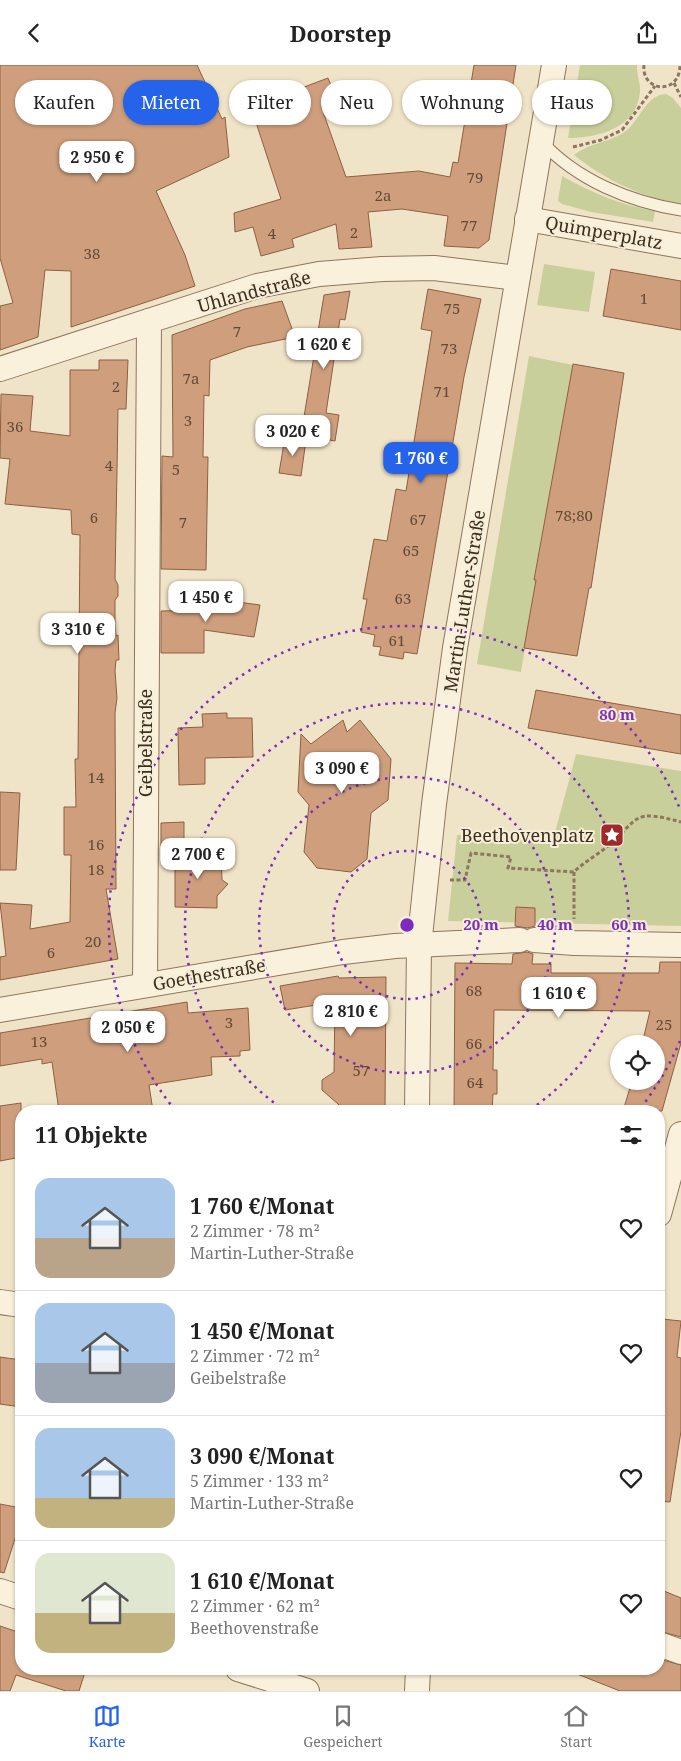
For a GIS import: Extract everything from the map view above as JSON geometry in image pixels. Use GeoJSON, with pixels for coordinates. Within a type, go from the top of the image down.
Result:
{"type":"FeatureCollection","features":[{"type":"Feature","properties":{"kind":"street","name":"Martin-Luther-Straße"},"geometry":{"type":"LineString","coordinates":[[417,1105],[418,946],[455,648],[554,65]]}},
{"type":"Feature","properties":{"kind":"street","name":"Quimperplatz"},"geometry":{"type":"LineString","coordinates":[[527,219],[681,246]]}},
{"type":"Feature","properties":{"kind":"street","name":"Uhlandstraße"},"geometry":{"type":"LineString","coordinates":[[0,369],[257,286],[319,273],[434,268],[517,277]]}},
{"type":"Feature","properties":{"kind":"street","name":"Geibelstraße"},"geometry":{"type":"LineString","coordinates":[[144,985],[148,321]]}},
{"type":"Feature","properties":{"kind":"street","name":"Goethestraße"},"geometry":{"type":"LineString","coordinates":[[0,1010],[343,951],[527,940],[681,945]]}},
{"type":"Feature","properties":{"kind":"street"},"geometry":{"type":"LineString","coordinates":[[665,1192],[681,1134]]}},
{"type":"Feature","properties":{"kind":"street"},"geometry":{"type":"LineString","coordinates":[[0,1302],[15,1304]]}},
{"type":"Feature","properties":{"kind":"street"},"geometry":{"type":"LineString","coordinates":[[0,1591],[15,1596]]}},
{"type":"Feature","properties":{"kind":"street"},"geometry":{"type":"LineString","coordinates":[[665,1645],[681,1652]]}},
{"type":"Feature","properties":{"kind":"street"},"geometry":{"type":"LineString","coordinates":[[257,1675],[308,1691]]}},
{"type":"Feature","properties":{"kind":"street"},"geometry":{"type":"LineString","coordinates":[[417,1691],[418,1675]]}},
{"type":"Feature","properties":{"kind":"lane","name":"Quimperplatz"},"geometry":{"type":"LineString","coordinates":[[541,141],[555,156],[577,172],[608,188],[639,201],[681,210]]}},
{"type":"Feature","properties":{"kind":"path"},"geometry":{"type":"LineString","coordinates":[[644,65],[647,80],[655,86],[665,87],[674,83],[680,76],[680,65]]}},
{"type":"Feature","properties":{"kind":"path"},"geometry":{"type":"LineString","coordinates":[[674,83],[681,97]]}},
{"type":"Feature","properties":{"kind":"path"},"geometry":{"type":"LineString","coordinates":[[541,141],[559,151],[612,136],[622,130],[634,117],[655,86]]}},
{"type":"Feature","properties":{"kind":"path"},"geometry":{"type":"LineString","coordinates":[[461,880],[465,880],[471,853],[511,857],[508,868],[574,872],[607,846],[631,821],[640,815],[657,815],[681,821]]}},
{"type":"Feature","properties":{"kind":"path"},"geometry":{"type":"LineString","coordinates":[[574,872],[574,943]]}},
{"type":"Feature","properties":{"kind":"green space"},"geometry":{"type":"Polygon","coordinates":[[[580,65],[637,65],[640,92],[632,114],[614,129],[591,136],[568,138],[570,125],[612,125],[612,80],[578,80],[580,65]]]}},
{"type":"Feature","properties":{"kind":"green space"},"geometry":{"type":"Polygon","coordinates":[[[666,94],[673,98],[681,108],[681,204],[652,197],[624,186],[598,172],[574,155],[587,147],[621,134],[632,125],[653,98],[666,94]]]}},
{"type":"Feature","properties":{"kind":"green space"},"geometry":{"type":"Polygon","coordinates":[[[562,176],[607,198],[655,211],[653,222],[591,212],[562,204],[558,201],[562,176]]]}},
{"type":"Feature","properties":{"kind":"green space"},"geometry":{"type":"Polygon","coordinates":[[[544,264],[595,272],[589,312],[537,305],[544,264]]]}},
{"type":"Feature","properties":{"kind":"green space"},"geometry":{"type":"Polygon","coordinates":[[[529,356],[573,365],[534,579],[536,580],[521,672],[477,664],[529,356]]]}},
{"type":"Feature","properties":{"kind":"green space","name":"Beethovenplatz"},"geometry":{"type":"Polygon","coordinates":[[[576,754],[681,771],[681,926],[448,921],[457,835],[553,840],[576,754]]]}},
{"type":"Feature","properties":{"kind":"building"},"geometry":{"type":"Polygon","coordinates":[[[0,65],[197,65],[204,80],[123,80],[123,125],[219,125],[219,113],[222,119],[225,117],[229,157],[156,191],[185,255],[195,286],[71,327],[71,271],[45,270],[38,337],[0,350],[0,306],[13,303],[0,258],[0,65]]]}},
{"type":"Feature","properties":{"kind":"building"},"geometry":{"type":"Polygon","coordinates":[[[474,65],[516,65],[514,80],[472,80],[474,65]]]}},
{"type":"Feature","properties":{"kind":"building"},"geometry":{"type":"Polygon","coordinates":[[[321,81],[321,125],[328,125],[346,177],[419,171],[450,177],[453,162],[458,163],[464,125],[507,125],[489,240],[479,248],[444,246],[448,216],[402,209],[368,212],[372,247],[339,249],[336,224],[292,239],[294,247],[261,256],[253,227],[235,232],[234,213],[281,199],[257,125],[311,125],[311,84],[321,81]]]}},
{"type":"Feature","properties":{"kind":"building"},"geometry":{"type":"Polygon","coordinates":[[[611,269],[681,281],[681,330],[603,316],[611,269]]]}},
{"type":"Feature","properties":{"kind":"building"},"geometry":{"type":"Polygon","coordinates":[[[428,289],[481,299],[464,377],[417,654],[404,652],[403,659],[379,655],[381,647],[373,646],[375,635],[361,632],[367,599],[363,599],[374,539],[387,541],[396,489],[406,491],[432,331],[421,329],[428,289]]]}},
{"type":"Feature","properties":{"kind":"building"},"geometry":{"type":"Polygon","coordinates":[[[350,291],[345,320],[340,319],[326,413],[339,415],[335,441],[301,435],[324,295],[350,291]]]}},
{"type":"Feature","properties":{"kind":"building"},"geometry":{"type":"Polygon","coordinates":[[[282,301],[295,337],[247,347],[210,360],[209,396],[204,395],[203,457],[208,457],[206,570],[161,569],[162,456],[173,457],[172,335],[245,309],[282,301]]]}},
{"type":"Feature","properties":{"kind":"building"},"geometry":{"type":"Polygon","coordinates":[[[99,360],[128,360],[126,409],[118,409],[115,579],[118,585],[118,596],[115,600],[115,624],[116,636],[118,635],[119,660],[116,660],[115,671],[117,698],[115,713],[116,889],[106,889],[118,959],[0,980],[0,957],[6,956],[0,903],[32,905],[30,929],[70,922],[71,855],[64,855],[64,807],[76,807],[75,759],[78,759],[80,535],[72,534],[71,510],[5,504],[10,459],[0,458],[1,394],[33,396],[30,431],[70,436],[70,370],[99,370],[99,360]]]}},
{"type":"Feature","properties":{"kind":"building"},"geometry":{"type":"Polygon","coordinates":[[[573,364],[624,373],[591,588],[589,588],[577,656],[524,648],[536,580],[534,580],[573,364]]]}},
{"type":"Feature","properties":{"kind":"building"},"geometry":{"type":"Polygon","coordinates":[[[285,437],[306,440],[301,476],[279,473],[285,437]]]}},
{"type":"Feature","properties":{"kind":"building"},"geometry":{"type":"Polygon","coordinates":[[[205,587],[224,589],[223,600],[260,605],[254,637],[204,630],[204,653],[161,653],[161,611],[202,610],[205,587]]]}},
{"type":"Feature","properties":{"kind":"building"},"geometry":{"type":"Polygon","coordinates":[[[536,690],[681,715],[681,754],[528,728],[536,690]]]}},
{"type":"Feature","properties":{"kind":"building"},"geometry":{"type":"Polygon","coordinates":[[[227,713],[227,718],[252,718],[253,757],[205,758],[205,784],[179,785],[178,728],[203,727],[202,714],[227,713]]]}},
{"type":"Feature","properties":{"kind":"building"},"geometry":{"type":"Polygon","coordinates":[[[343,720],[347,732],[360,720],[391,759],[388,800],[371,813],[367,859],[351,872],[317,868],[304,852],[309,805],[298,792],[301,734],[311,744],[343,720]]]}},
{"type":"Feature","properties":{"kind":"building"},"geometry":{"type":"Polygon","coordinates":[[[0,792],[20,793],[16,870],[0,870],[0,792]]]}},
{"type":"Feature","properties":{"kind":"building"},"geometry":{"type":"Polygon","coordinates":[[[184,822],[184,846],[161,846],[161,823],[184,822]]]}},
{"type":"Feature","properties":{"kind":"building"},"geometry":{"type":"Polygon","coordinates":[[[175,854],[221,854],[222,880],[228,884],[217,896],[217,908],[175,907],[175,854]]]}},
{"type":"Feature","properties":{"kind":"building"},"geometry":{"type":"Polygon","coordinates":[[[516,907],[535,908],[535,926],[527,928],[515,926],[516,907]]]}},
{"type":"Feature","properties":{"kind":"building"},"geometry":{"type":"Polygon","coordinates":[[[527,952],[533,954],[532,964],[551,964],[551,973],[659,973],[660,962],[681,962],[681,1043],[664,1105],[625,1105],[629,1090],[665,1090],[665,1035],[644,1035],[650,1011],[494,1010],[493,1070],[497,1070],[497,1094],[493,1094],[492,1105],[454,1105],[455,963],[512,964],[513,954],[527,952]]]}},
{"type":"Feature","properties":{"kind":"building"},"geometry":{"type":"Polygon","coordinates":[[[338,976],[339,978],[386,977],[385,1105],[339,1105],[322,1090],[322,1080],[334,1072],[335,1002],[285,1010],[280,986],[338,976]]]}},
{"type":"Feature","properties":{"kind":"building"},"geometry":{"type":"Polygon","coordinates":[[[187,1002],[188,1013],[248,1008],[250,1050],[240,1051],[240,1056],[211,1057],[212,1075],[149,1085],[152,1105],[58,1105],[52,1062],[42,1064],[42,1059],[0,1066],[0,1033],[187,1002]]]}},
{"type":"Feature","properties":{"kind":"building"},"geometry":{"type":"Polygon","coordinates":[[[21,1103],[21,1105],[15,1105],[15,1158],[0,1161],[0,1106],[21,1103]]]}},
{"type":"Feature","properties":{"kind":"building"},"geometry":{"type":"Polygon","coordinates":[[[665,1319],[681,1321],[677,1357],[681,1358],[681,1431],[670,1502],[665,1502],[665,1319]]]}},
{"type":"Feature","properties":{"kind":"building"},"geometry":{"type":"Polygon","coordinates":[[[0,1357],[15,1359],[15,1406],[0,1404],[0,1357]]]}},
{"type":"Feature","properties":{"kind":"building"},"geometry":{"type":"Polygon","coordinates":[[[0,1504],[15,1507],[15,1539],[4,1573],[0,1572],[0,1504]]]}},
{"type":"Feature","properties":{"kind":"building"},"geometry":{"type":"Polygon","coordinates":[[[665,1591],[681,1598],[681,1637],[665,1633],[665,1591]]]}},
{"type":"Feature","properties":{"kind":"building"},"geometry":{"type":"Polygon","coordinates":[[[0,1626],[15,1631],[16,1675],[10,1691],[0,1691],[0,1626]]]}},
{"type":"Feature","properties":{"kind":"building"},"geometry":{"type":"Polygon","coordinates":[[[665,1661],[681,1665],[681,1691],[620,1691],[580,1675],[665,1675],[665,1661]]]}},
{"type":"Feature","properties":{"kind":"building"},"geometry":{"type":"Polygon","coordinates":[[[16,1675],[84,1675],[79,1691],[66,1691],[16,1675]]]}},
{"type":"Feature","properties":{"kind":"place","name":"Beethovenplatz"},"geometry":{"type":"Point","coordinates":[612,835]}}]}
